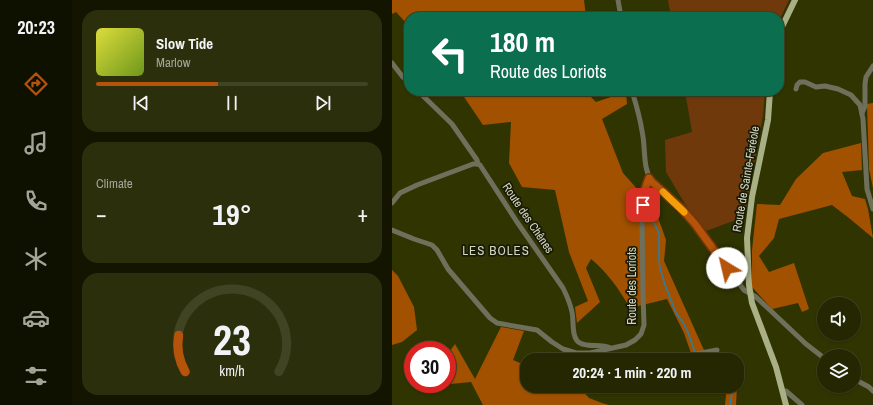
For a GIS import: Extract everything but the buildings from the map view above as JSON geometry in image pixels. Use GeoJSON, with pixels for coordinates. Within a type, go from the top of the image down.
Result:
{"type":"FeatureCollection","features":[{"type":"Feature","properties":{"kind":"main road"},"geometry":{"type":"LineString","coordinates":[[784,23],[795,0]]}},
{"type":"Feature","properties":{"kind":"main road","name":"Route de Sainte-Féréole"},"geometry":{"type":"LineString","coordinates":[[770,96],[768,120],[752,197],[747,238],[749,286],[750,294],[776,367],[786,405]]}},
{"type":"Feature","properties":{"kind":"street"},"geometry":{"type":"LineString","coordinates":[[618,0],[620,12]]}},
{"type":"Feature","properties":{"kind":"street"},"geometry":{"type":"LineString","coordinates":[[392,63],[404,78]]}},
{"type":"Feature","properties":{"kind":"street"},"geometry":{"type":"LineString","coordinates":[[862,114],[865,106],[866,77],[873,66]]}},
{"type":"Feature","properties":{"kind":"street"},"geometry":{"type":"LineString","coordinates":[[796,89],[797,84],[800,82],[805,82],[816,88],[825,86],[838,89],[852,95],[860,106],[862,114],[867,190],[873,209]]}},
{"type":"Feature","properties":{"kind":"street"},"geometry":{"type":"LineString","coordinates":[[392,202],[400,193],[417,185],[473,164],[478,164],[477,160],[452,124],[423,96]]}},
{"type":"Feature","properties":{"kind":"street"},"geometry":{"type":"LineString","coordinates":[[633,96],[642,132],[646,168],[649,178],[690,218],[744,290],[756,297],[817,353]]}},
{"type":"Feature","properties":{"kind":"street","name":"Route des Chênes"},"geometry":{"type":"LineString","coordinates":[[478,164],[482,167],[563,288],[572,314],[575,338],[578,343],[584,345],[606,346],[610,348]]}},
{"type":"Feature","properties":{"kind":"street","name":"Route des Loriots"},"geometry":{"type":"LineString","coordinates":[[392,230],[432,245],[437,250],[448,269],[490,318],[497,323],[537,330],[563,349],[576,352],[590,352],[626,345],[635,340],[641,334],[644,325],[642,294],[642,218],[644,192],[649,178]]}},
{"type":"Feature","properties":{"kind":"street"},"geometry":{"type":"LineString","coordinates":[[701,353],[717,350]]}},
{"type":"Feature","properties":{"kind":"street"},"geometry":{"type":"LineString","coordinates":[[861,383],[873,391]]}},
{"type":"Feature","properties":{"kind":"street"},"geometry":{"type":"LineString","coordinates":[[783,392],[786,391],[802,405]]}},
{"type":"Feature","properties":{"kind":"shaded area"},"geometry":{"type":"Polygon","coordinates":[[[392,0],[584,0],[585,12],[404,12],[404,21],[396,12],[392,14],[392,0]]]}},
{"type":"Feature","properties":{"kind":"shaded area"},"geometry":{"type":"Polygon","coordinates":[[[668,0],[789,0],[783,12],[670,12],[668,0]]]}},
{"type":"Feature","properties":{"kind":"shaded area"},"geometry":{"type":"Polygon","coordinates":[[[463,96],[590,96],[596,102],[614,96],[626,96],[627,104],[602,119],[623,173],[655,209],[666,240],[664,261],[705,353],[691,353],[684,333],[667,299],[630,308],[612,281],[591,259],[586,268],[600,302],[577,323],[575,307],[588,301],[569,252],[555,190],[522,187],[509,163],[511,122],[483,125],[463,96]]]}},
{"type":"Feature","properties":{"kind":"shaded area"},"geometry":{"type":"Polygon","coordinates":[[[686,96],[765,96],[763,115],[744,217],[706,231],[688,209],[666,172],[665,140],[692,132],[686,96]]]}},
{"type":"Feature","properties":{"kind":"shaded area"},"geometry":{"type":"Polygon","coordinates":[[[873,103],[873,188],[869,169],[867,104],[873,103]]]}},
{"type":"Feature","properties":{"kind":"shaded area"},"geometry":{"type":"Polygon","coordinates":[[[861,143],[862,170],[842,172],[852,196],[865,199],[873,238],[832,205],[779,219],[774,238],[759,256],[769,272],[794,263],[809,309],[802,312],[798,303],[772,309],[752,287],[752,250],[757,204],[780,205],[796,179],[823,153],[861,143]]]}},
{"type":"Feature","properties":{"kind":"shaded area"},"geometry":{"type":"Polygon","coordinates":[[[392,270],[398,276],[414,307],[417,330],[402,342],[392,345],[392,270]]]}},
{"type":"Feature","properties":{"kind":"shaded area"},"geometry":{"type":"Polygon","coordinates":[[[501,327],[524,331],[513,360],[520,363],[520,393],[584,393],[589,398],[609,405],[483,405],[471,382],[456,383],[456,346],[475,379],[501,327]]]}},
{"type":"Feature","properties":{"kind":"shaded area"},"geometry":{"type":"Polygon","coordinates":[[[726,393],[737,393],[736,405],[725,405],[726,393]]]}},
{"type":"Feature","properties":{"kind":"waterway"},"geometry":{"type":"LineString","coordinates":[[655,191],[651,195],[651,217],[659,233],[660,268],[676,313],[687,330],[695,352]]}},
{"type":"Feature","properties":{"kind":"waterway"},"geometry":{"type":"LineString","coordinates":[[730,405],[732,393]]}},
{"type":"Feature","properties":{"kind":"slow traffic"},"geometry":{"type":"LineString","coordinates":[[663,192],[684,212]]}},
{"type":"Feature","properties":{"kind":"district","name":"LES BOLES"},"geometry":{"type":"Point","coordinates":[496,250]}},
{"type":"Feature","properties":{"kind":"route"},"geometry":{"type":"LineString","coordinates":[[643,205],[644,192],[649,178],[681,208],[695,224],[727,268]]}}]}
